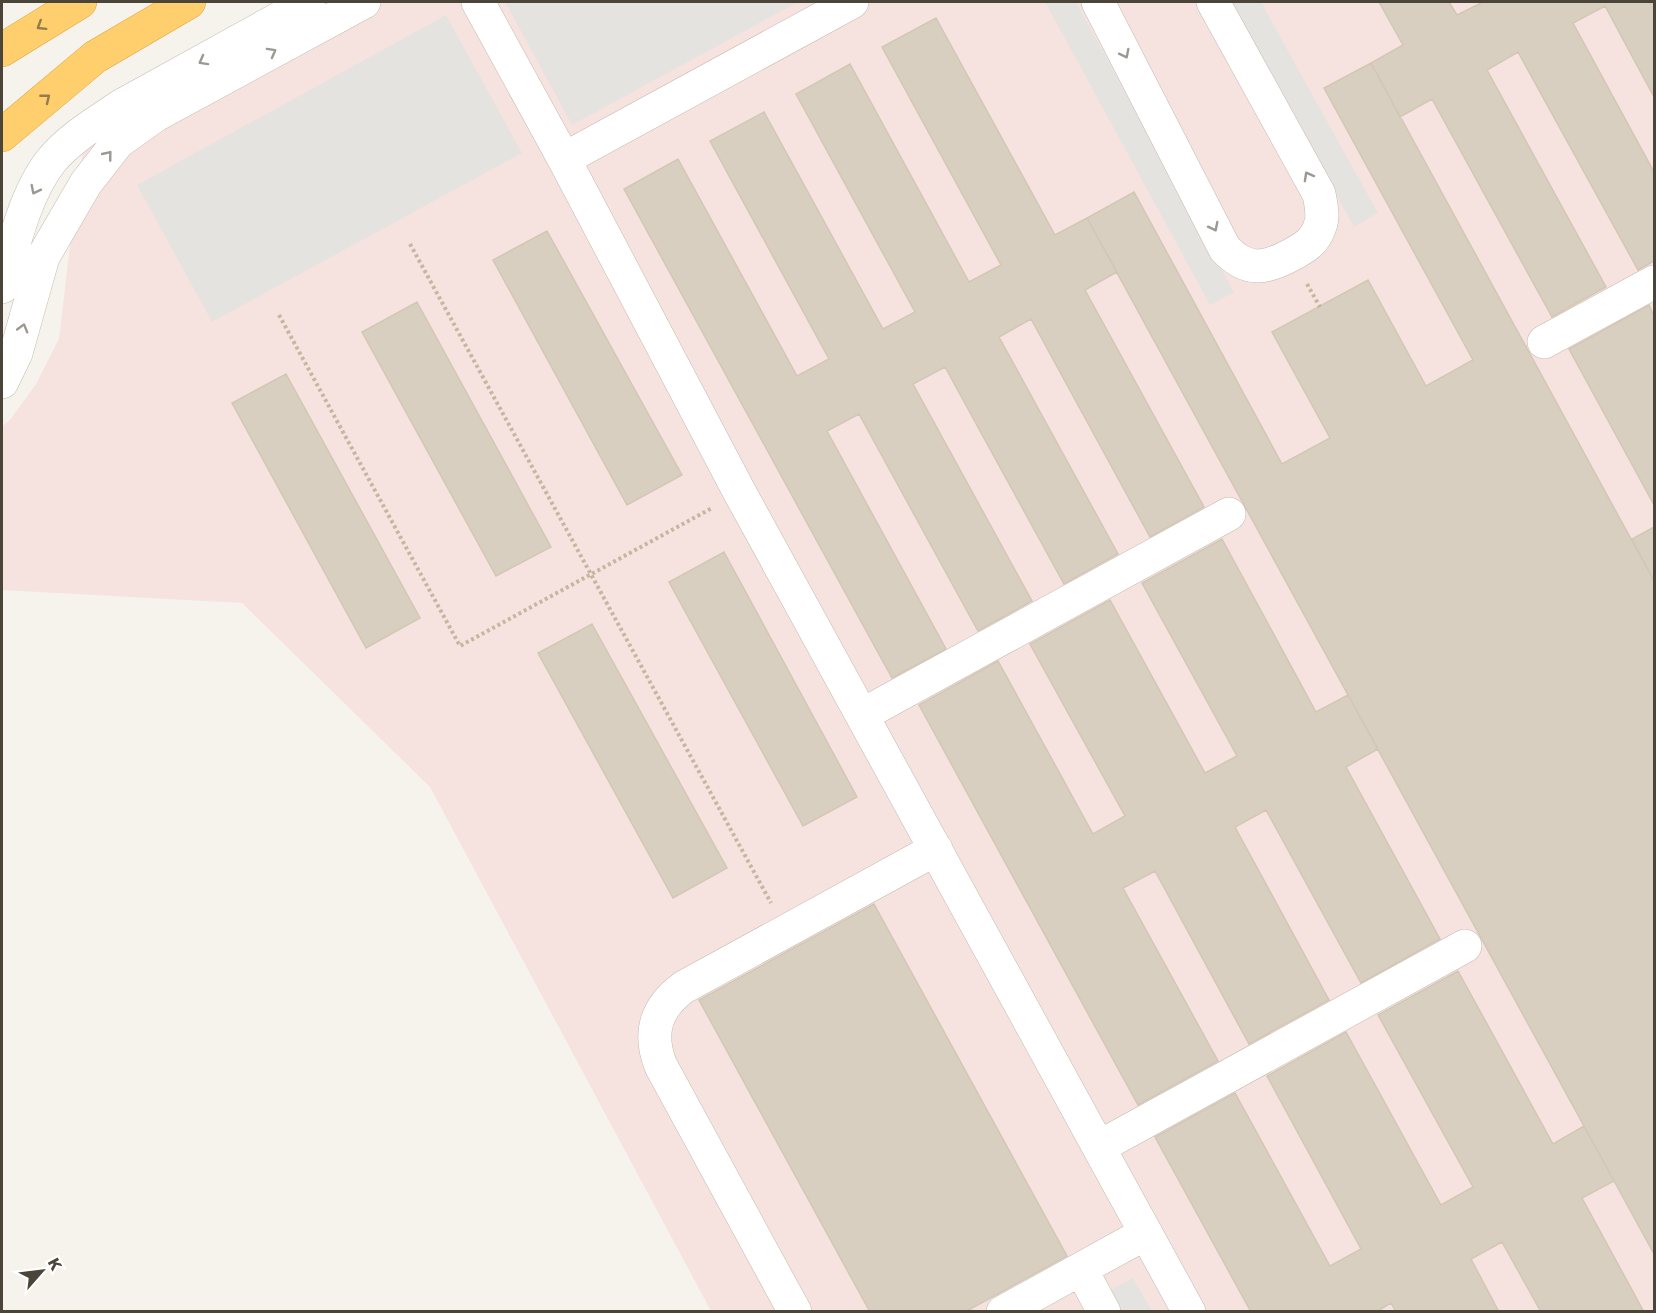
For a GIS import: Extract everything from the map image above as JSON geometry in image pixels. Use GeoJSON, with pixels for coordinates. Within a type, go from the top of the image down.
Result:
{"type":"FeatureCollection","features":[{"type":"Feature","properties":{"kind":"highway"},"geometry":{"type":"LineString","coordinates":[[2,50],[80,2]]}},
{"type":"Feature","properties":{"kind":"highway"},"geometry":{"type":"LineString","coordinates":[[2,135],[95,57],[189,2]]}},
{"type":"Feature","properties":{"kind":"lane"},"geometry":{"type":"LineString","coordinates":[[2,287],[7,258],[33,193],[51,161],[78,137],[121,106],[309,2]]}},
{"type":"Feature","properties":{"kind":"lane"},"geometry":{"type":"LineString","coordinates":[[2,382],[16,353],[43,257],[86,183],[118,142],[156,115],[364,2]]}},
{"type":"Feature","properties":{"kind":"lane"},"geometry":{"type":"LineString","coordinates":[[478,2],[741,493],[1189,1311]]}},
{"type":"Feature","properties":{"kind":"lane"},"geometry":{"type":"LineString","coordinates":[[564,159],[852,2]]}},
{"type":"Feature","properties":{"kind":"lane"},"geometry":{"type":"LineString","coordinates":[[1098,2],[1225,249],[1240,262],[1268,266],[1308,246],[1321,226],[1322,210],[1318,194],[1213,2]]}},
{"type":"Feature","properties":{"kind":"lane"},"geometry":{"type":"LineString","coordinates":[[1544,342],[1654,282]]}},
{"type":"Feature","properties":{"kind":"lane"},"geometry":{"type":"LineString","coordinates":[[862,715],[1229,514]]}},
{"type":"Feature","properties":{"kind":"lane"},"geometry":{"type":"LineString","coordinates":[[795,1311],[661,1066],[654,1047],[658,1017],[676,993],[936,849]]}},
{"type":"Feature","properties":{"kind":"lane"},"geometry":{"type":"LineString","coordinates":[[1099,1147],[1465,946]]}},
{"type":"Feature","properties":{"kind":"lane"},"geometry":{"type":"LineString","coordinates":[[1003,1311],[1146,1233]]}},
{"type":"Feature","properties":{"kind":"lane"},"geometry":{"type":"LineString","coordinates":[[1081,1269],[1104,1311]]}},
{"type":"Feature","properties":{"kind":"path"},"geometry":{"type":"LineString","coordinates":[[410,244],[786,932]]}},
{"type":"Feature","properties":{"kind":"path"},"geometry":{"type":"LineString","coordinates":[[279,315],[460,646],[741,493]]}},
{"type":"Feature","properties":{"kind":"shaded area"},"geometry":{"type":"Polygon","coordinates":[[[285,2],[1654,2],[1654,1311],[711,1311],[430,787],[242,603],[2,590],[2,426],[10,420],[36,384],[59,339],[88,115],[285,2]]]}},
{"type":"Feature","properties":{"kind":"shaded area"},"geometry":{"type":"Polygon","coordinates":[[[505,2],[798,2],[572,125],[505,2]]]}},
{"type":"Feature","properties":{"kind":"shaded area"},"geometry":{"type":"Polygon","coordinates":[[[1045,2],[1076,2],[1234,292],[1210,305],[1045,2]]]}},
{"type":"Feature","properties":{"kind":"shaded area"},"geometry":{"type":"Polygon","coordinates":[[[1230,2],[1261,2],[1378,213],[1354,227],[1230,2]]]}},
{"type":"Feature","properties":{"kind":"shaded area"},"geometry":{"type":"Polygon","coordinates":[[[446,15],[522,153],[212,322],[137,185],[446,15]]]}},
{"type":"Feature","properties":{"kind":"shaded area"},"geometry":{"type":"Polygon","coordinates":[[[1133,1278],[1152,1311],[1118,1311],[1107,1292],[1133,1278]]]}},
{"type":"Feature","properties":{"kind":"building"},"geometry":{"type":"Polygon","coordinates":[[[1379,2],[1449,2],[1457,15],[1483,2],[1654,2],[1654,97],[1605,6],[1573,23],[1654,172],[1654,261],[1638,270],[1518,52],[1487,70],[1606,287],[1552,317],[1432,99],[1400,117],[1371,63],[1403,45],[1379,2]]]}},
{"type":"Feature","properties":{"kind":"building"},"geometry":{"type":"Polygon","coordinates":[[[936,18],[1055,235],[1087,218],[1117,272],[1085,290],[1204,507],[1150,537],[1031,319],[999,337],[1118,554],[1064,584],[945,367],[913,384],[1032,601],[978,631],[859,414],[827,431],[946,649],[892,678],[624,189],[678,159],[797,376],[829,359],[710,141],[764,112],[883,329],[915,312],[796,94],[850,64],[969,282],[1001,265],[882,47],[936,18]]]}},
{"type":"Feature","properties":{"kind":"building"},"geometry":{"type":"Polygon","coordinates":[[[1371,63],[1654,581],[1654,1254],[1087,218],[1134,192],[1282,464],[1330,438],[1272,332],[1368,280],[1426,386],[1473,360],[1324,88],[1371,63]]]}},
{"type":"Feature","properties":{"kind":"building"},"geometry":{"type":"Polygon","coordinates":[[[547,231],[682,475],[627,505],[493,260],[547,231]]]}},
{"type":"Feature","properties":{"kind":"building"},"geometry":{"type":"Polygon","coordinates":[[[417,302],[551,547],[496,576],[362,332],[417,302]]]}},
{"type":"Feature","properties":{"kind":"building"},"geometry":{"type":"Polygon","coordinates":[[[1649,305],[1654,316],[1654,505],[1569,349],[1649,305]]]}},
{"type":"Feature","properties":{"kind":"building"},"geometry":{"type":"Polygon","coordinates":[[[286,374],[420,618],[366,648],[232,403],[286,374]]]}},
{"type":"Feature","properties":{"kind":"building"},"geometry":{"type":"Polygon","coordinates":[[[1654,527],[1654,581],[1632,539],[1654,527]]]}},
{"type":"Feature","properties":{"kind":"building"},"geometry":{"type":"Polygon","coordinates":[[[1222,539],[1316,712],[1348,695],[1378,749],[1346,767],[1440,939],[1361,983],[1266,810],[1235,827],[1329,1000],[1249,1044],[1155,871],[1123,888],[1218,1061],[1138,1105],[919,705],[998,661],[1093,834],[1125,816],[1030,644],[1110,600],[1205,773],[1237,756],[1142,583],[1222,539]]]}},
{"type":"Feature","properties":{"kind":"building"},"geometry":{"type":"Polygon","coordinates":[[[724,552],[857,797],[803,826],[669,582],[724,552]]]}},
{"type":"Feature","properties":{"kind":"building"},"geometry":{"type":"Polygon","coordinates":[[[592,624],[727,868],[673,898],[538,653],[592,624]]]}},
{"type":"Feature","properties":{"kind":"building"},"geometry":{"type":"Polygon","coordinates":[[[874,904],[1067,1256],[965,1312],[870,1312],[699,1000],[874,904]]]}},
{"type":"Feature","properties":{"kind":"building"},"geometry":{"type":"Polygon","coordinates":[[[1458,971],[1553,1144],[1584,1126],[1614,1181],[1582,1198],[1644,1312],[1541,1312],[1502,1242],[1471,1259],[1499,1312],[1396,1312],[1391,1303],[1376,1312],[1251,1312],[1155,1137],[1235,1093],[1330,1266],[1361,1249],[1267,1076],[1346,1032],[1441,1205],[1473,1187],[1378,1015],[1458,971]]]}}]}
